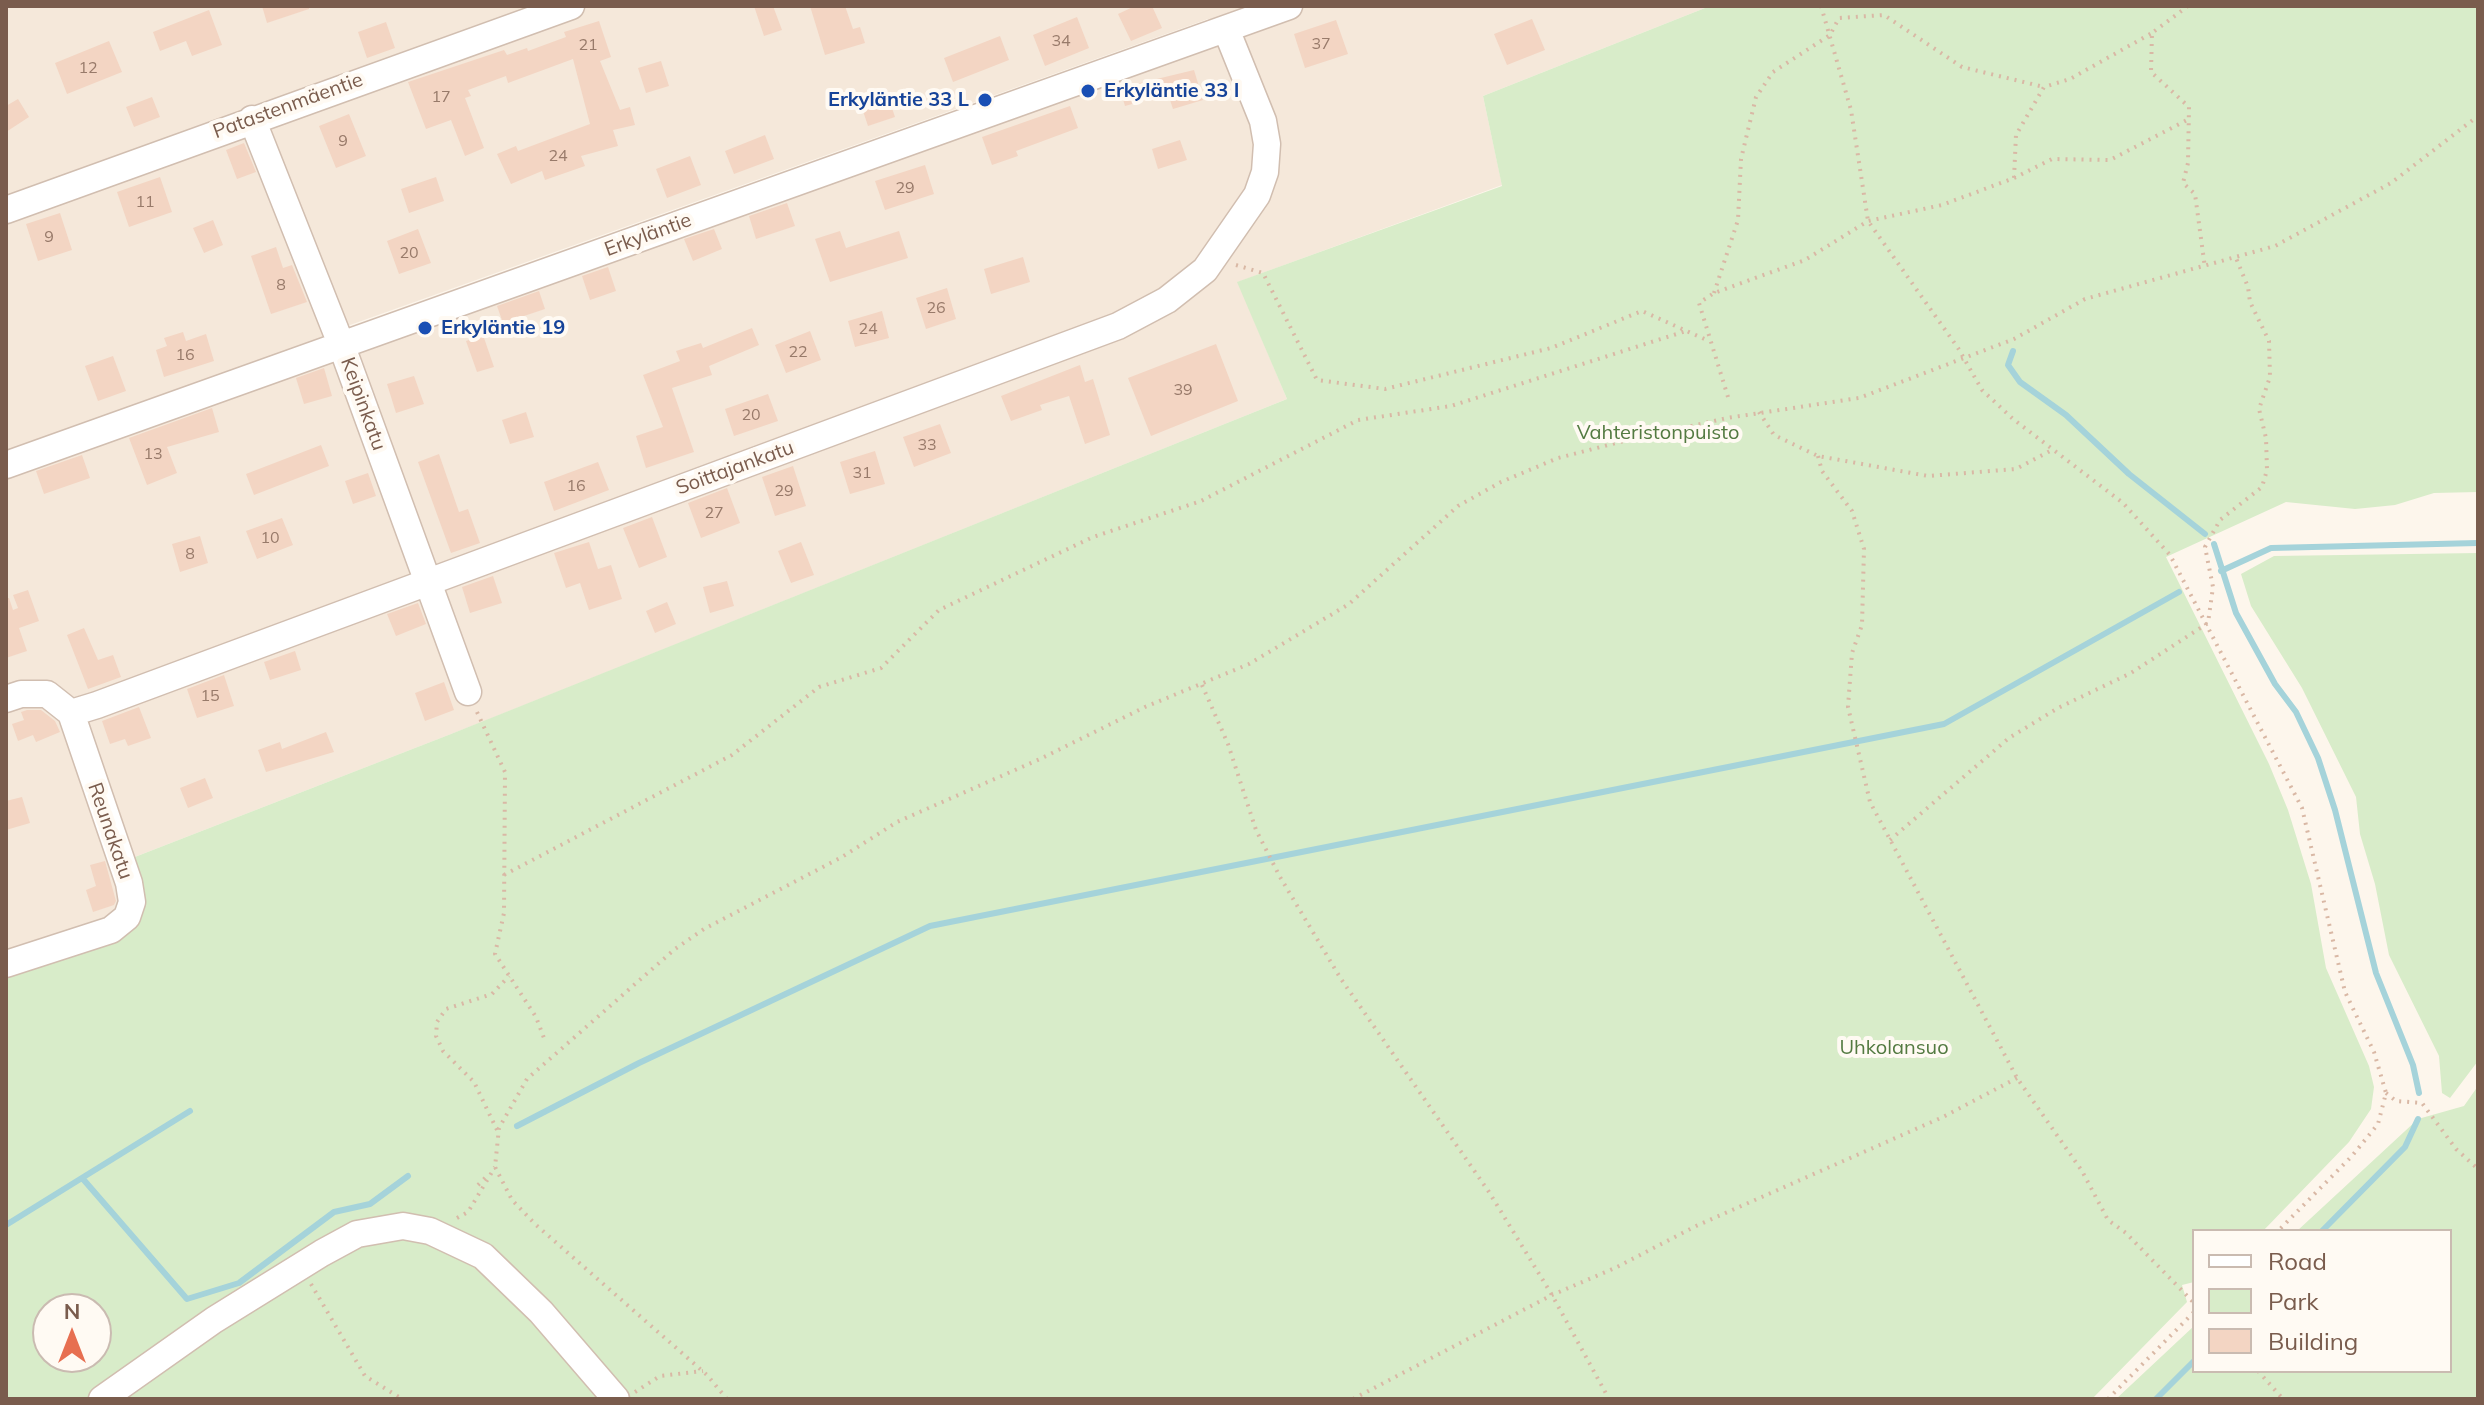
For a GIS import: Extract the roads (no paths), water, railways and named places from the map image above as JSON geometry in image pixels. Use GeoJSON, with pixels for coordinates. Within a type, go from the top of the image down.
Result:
{"type":"FeatureCollection","features":[{"type":"Feature","properties":{"kind":"street","name":"Patastenmäentie"},"geometry":{"type":"LineString","coordinates":[[6,210],[571,6]]}},
{"type":"Feature","properties":{"kind":"street","name":"Erkyläntie"},"geometry":{"type":"LineString","coordinates":[[6,465],[1289,6]]}},
{"type":"Feature","properties":{"kind":"street","name":"Soittajankatu"},"geometry":{"type":"LineString","coordinates":[[71,713],[1118,326],[1167,300],[1213,259],[1257,195],[1265,172],[1267,144],[1263,121],[1226,29]]}},
{"type":"Feature","properties":{"kind":"street","name":"Keipinkatu"},"geometry":{"type":"LineString","coordinates":[[252,119],[341,344],[468,692]]}},
{"type":"Feature","properties":{"kind":"street"},"geometry":{"type":"LineString","coordinates":[[6,699],[21,694],[47,694],[71,713]]}},
{"type":"Feature","properties":{"kind":"street","name":"Reunakatu"},"geometry":{"type":"LineString","coordinates":[[6,964],[111,930],[127,917],[132,902],[129,883],[71,713]]}},
{"type":"Feature","properties":{"kind":"street"},"geometry":{"type":"LineString","coordinates":[[102,1399],[214,1320],[314,1257],[357,1234],[380,1227],[403,1226],[430,1231],[483,1256],[541,1312],[616,1399]]}},
{"type":"Feature","properties":{"kind":"waterway"},"geometry":{"type":"LineString","coordinates":[[2013,351],[2008,365],[2020,382],[2066,415],[2129,474],[2205,534]]}},
{"type":"Feature","properties":{"kind":"waterway"},"geometry":{"type":"LineString","coordinates":[[2221,571],[2271,548],[2478,543]]}},
{"type":"Feature","properties":{"kind":"waterway"},"geometry":{"type":"LineString","coordinates":[[2214,544],[2236,613],[2275,684],[2296,712],[2318,758],[2335,810],[2376,973],[2413,1065],[2419,1093]]}},
{"type":"Feature","properties":{"kind":"waterway"},"geometry":{"type":"LineString","coordinates":[[517,1126],[639,1063],[930,926],[1944,724],[2179,592]]}},
{"type":"Feature","properties":{"kind":"waterway"},"geometry":{"type":"LineString","coordinates":[[6,1225],[190,1111]]}},
{"type":"Feature","properties":{"kind":"waterway"},"geometry":{"type":"LineString","coordinates":[[2324,1229],[2405,1147],[2418,1119]]}},
{"type":"Feature","properties":{"kind":"waterway"},"geometry":{"type":"LineString","coordinates":[[83,1179],[187,1299],[239,1283],[334,1212],[370,1204],[408,1176]]}},
{"type":"Feature","properties":{"kind":"waterway"},"geometry":{"type":"LineString","coordinates":[[2156,1399],[2192,1363]]}},
{"type":"Feature","properties":{"kind":"place","name":"Erkyläntie 33 I"},"geometry":{"type":"Point","coordinates":[1088,91]}},
{"type":"Feature","properties":{"kind":"place","name":"Erkyläntie 33 L"},"geometry":{"type":"Point","coordinates":[985,100]}},
{"type":"Feature","properties":{"kind":"place","name":"Erkyläntie 19"},"geometry":{"type":"Point","coordinates":[425,328]}},
{"type":"Feature","properties":{"kind":"park label","name":"Vahteristonpuisto"},"geometry":{"type":"Point","coordinates":[1658,433]}},
{"type":"Feature","properties":{"kind":"park label","name":"Uhkolansuo"},"geometry":{"type":"Point","coordinates":[1894,1048]}}]}
